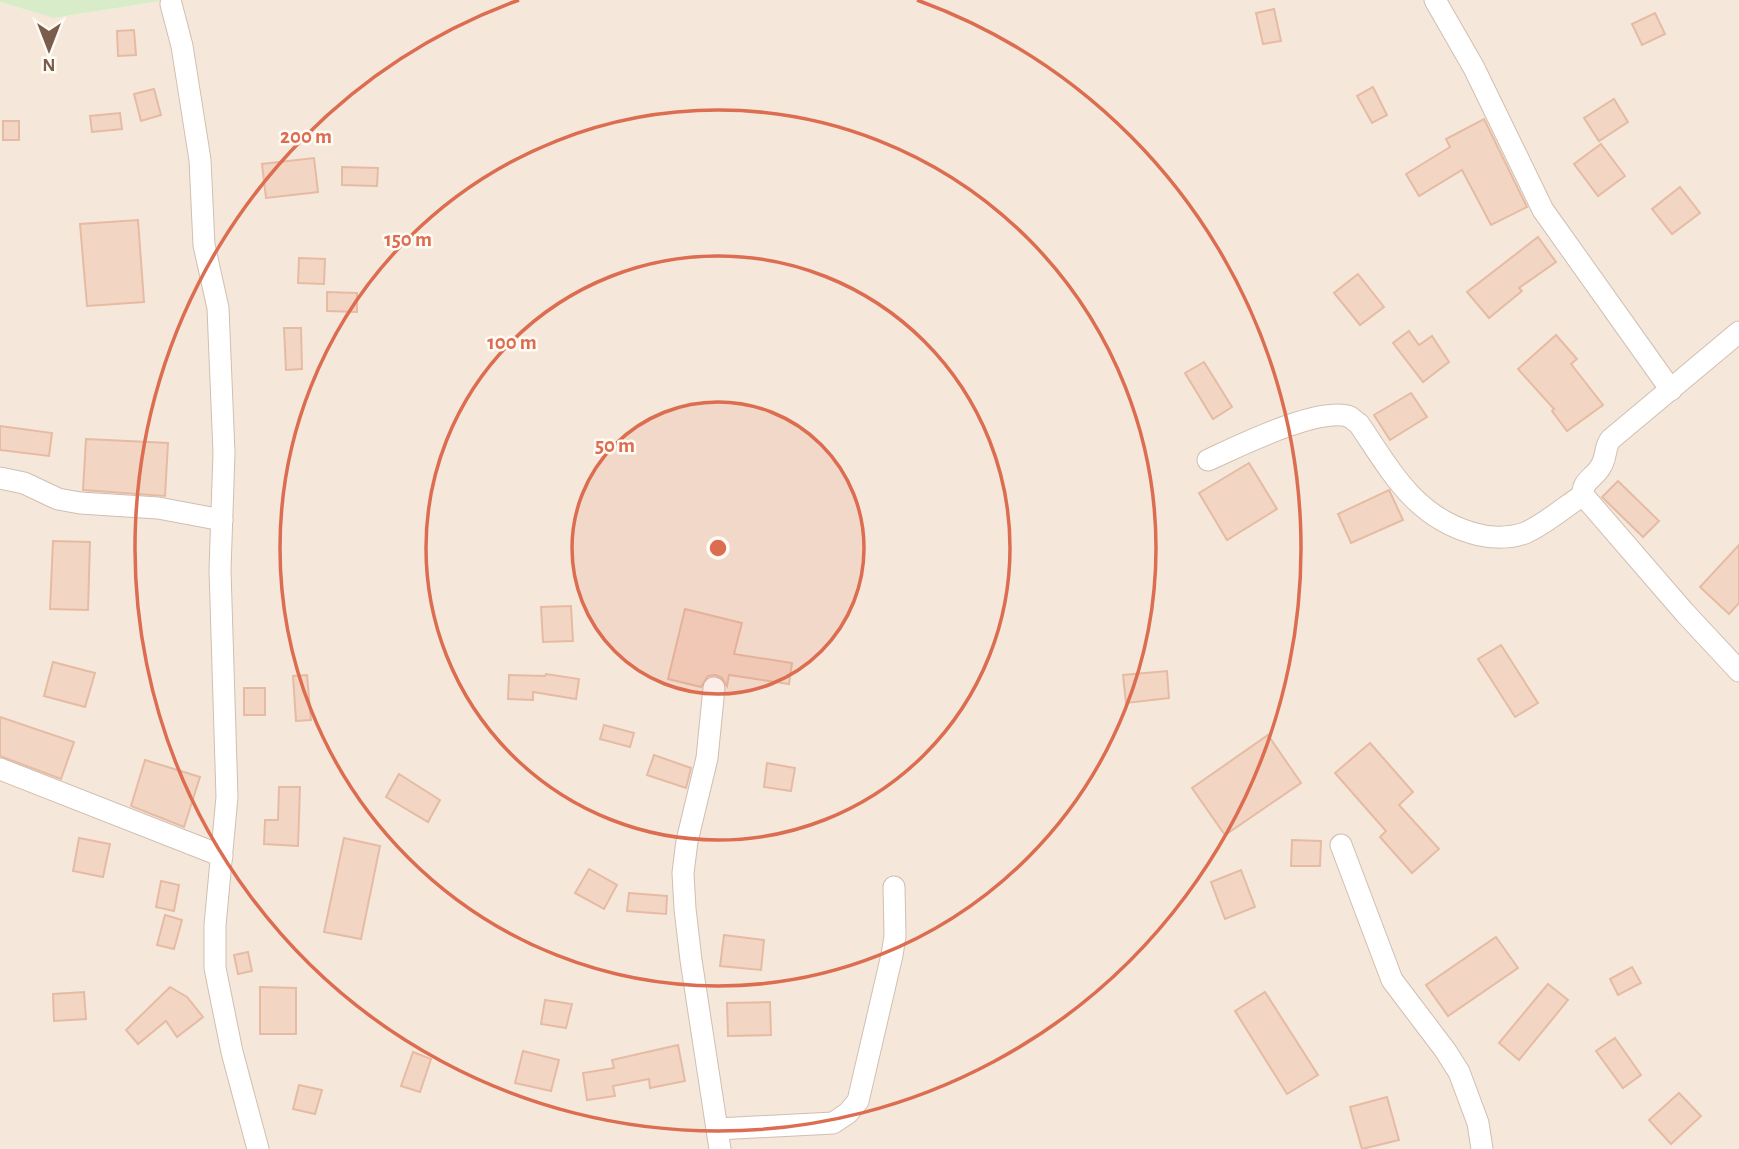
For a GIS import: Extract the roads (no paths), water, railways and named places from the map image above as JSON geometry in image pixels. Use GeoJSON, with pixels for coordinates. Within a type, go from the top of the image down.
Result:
{"type":"FeatureCollection","features":[{"type":"Feature","properties":{"kind":"street"},"geometry":{"type":"LineString","coordinates":[[1435,0],[1474,68],[1543,210],[1671,390]]}},
{"type":"Feature","properties":{"kind":"street"},"geometry":{"type":"LineString","coordinates":[[171,5],[182,46],[200,160],[204,245],[218,308],[224,453],[220,570],[228,797],[215,925],[215,968],[232,1052],[258,1149]]}},
{"type":"Feature","properties":{"kind":"street"},"geometry":{"type":"LineString","coordinates":[[1739,332],[1611,439],[1607,444],[1602,466],[1583,485],[1583,495],[1739,671]]}},
{"type":"Feature","properties":{"kind":"street"},"geometry":{"type":"LineString","coordinates":[[1208,460],[1296,422],[1337,415],[1349,417],[1359,424],[1401,484],[1424,509],[1454,528],[1482,536],[1504,537],[1525,533],[1583,495]]}},
{"type":"Feature","properties":{"kind":"street"},"geometry":{"type":"LineString","coordinates":[[0,478],[24,484],[58,499],[158,508],[222,520]]}},
{"type":"Feature","properties":{"kind":"street"},"geometry":{"type":"LineString","coordinates":[[714,688],[707,758],[687,841],[683,873],[689,947],[718,1139],[832,1123],[848,1113],[858,1101],[892,955],[895,936],[894,887]]}},
{"type":"Feature","properties":{"kind":"street"},"geometry":{"type":"LineString","coordinates":[[0,769],[222,856]]}},
{"type":"Feature","properties":{"kind":"street"},"geometry":{"type":"LineString","coordinates":[[1341,845],[1392,981],[1445,1049],[1459,1072],[1478,1123],[1482,1149]]}}]}
